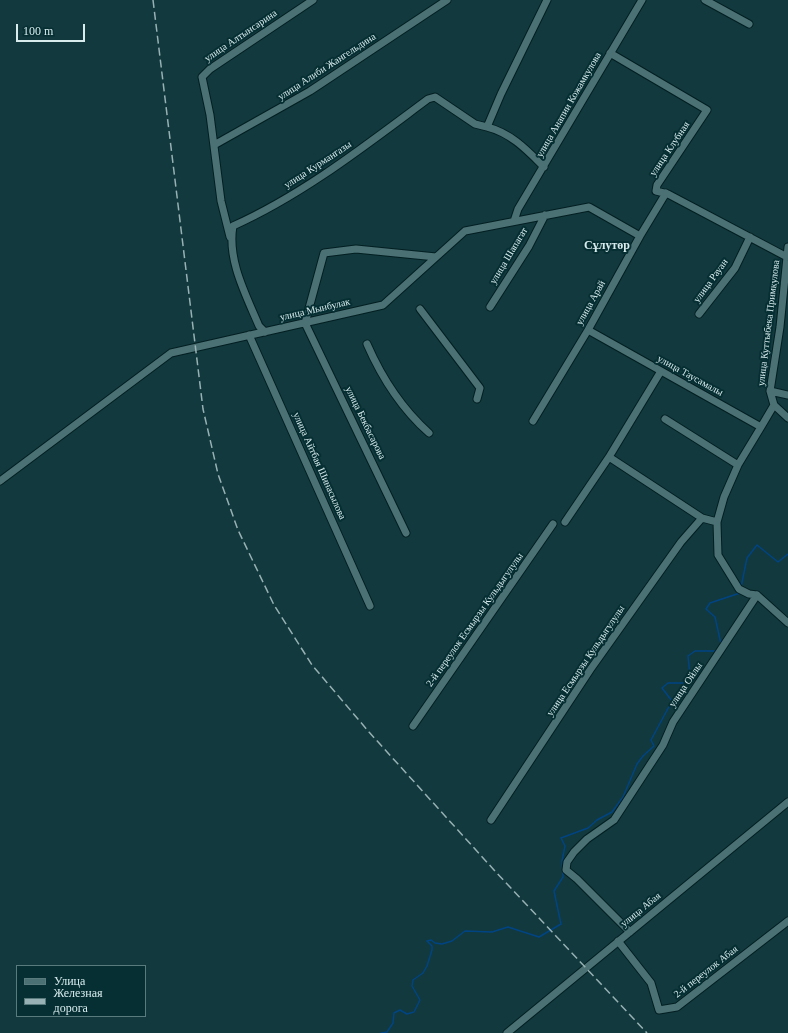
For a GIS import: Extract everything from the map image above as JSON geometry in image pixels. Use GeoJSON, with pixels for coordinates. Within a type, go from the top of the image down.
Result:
{"type":"FeatureCollection","features":[{"type":"Feature","properties":{"kind":"street","name":"улица Алтынсарина"},"geometry":{"type":"LineString","coordinates":[[214,146],[210,115],[202,77],[210,69],[313,0]]}},
{"type":"Feature","properties":{"kind":"street","name":"улица Алиби Жангельдина"},"geometry":{"type":"LineString","coordinates":[[214,146],[310,92],[447,0]]}},
{"type":"Feature","properties":{"kind":"street"},"geometry":{"type":"LineString","coordinates":[[544,167],[522,145],[504,132],[487,127],[495,107],[547,0]]}},
{"type":"Feature","properties":{"kind":"street","name":"улица Анапии Кожамкулова"},"geometry":{"type":"LineString","coordinates":[[514,221],[518,209],[642,0]]}},
{"type":"Feature","properties":{"kind":"street"},"geometry":{"type":"LineString","coordinates":[[705,0],[749,24]]}},
{"type":"Feature","properties":{"kind":"street","name":"улица Клубная"},"geometry":{"type":"LineString","coordinates":[[610,53],[707,110],[655,189],[656,191],[666,193],[787,257]]}},
{"type":"Feature","properties":{"kind":"street","name":"улица Курмангазы"},"geometry":{"type":"LineString","coordinates":[[231,239],[234,226],[257,216],[338,165],[428,99],[435,97],[475,124],[487,127]]}},
{"type":"Feature","properties":{"kind":"street"},"geometry":{"type":"LineString","coordinates":[[214,146],[221,201],[237,269],[246,297],[259,326],[265,332]]}},
{"type":"Feature","properties":{"kind":"street","name":"улица Арай"},"geometry":{"type":"LineString","coordinates":[[533,421],[588,330],[640,236],[666,193]]}},
{"type":"Feature","properties":{"kind":"street","name":"улица Мынбулак"},"geometry":{"type":"LineString","coordinates":[[0,481],[171,353],[384,305],[465,231],[589,207],[640,236]]}},
{"type":"Feature","properties":{"kind":"street","name":"улица Шапагат"},"geometry":{"type":"LineString","coordinates":[[490,306],[529,246],[545,215]]}},
{"type":"Feature","properties":{"kind":"street","name":"улица Рауан"},"geometry":{"type":"LineString","coordinates":[[699,314],[735,268],[750,237]]}},
{"type":"Feature","properties":{"kind":"street","name":"улица Куттыбека Примкулова"},"geometry":{"type":"LineString","coordinates":[[774,406],[770,391],[780,327],[788,247]]}},
{"type":"Feature","properties":{"kind":"street"},"geometry":{"type":"LineString","coordinates":[[306,323],[324,253],[356,248],[436,257]]}},
{"type":"Feature","properties":{"kind":"street"},"geometry":{"type":"LineString","coordinates":[[420,309],[480,388],[477,399]]}},
{"type":"Feature","properties":{"kind":"street","name":"улица Бекбасарова"},"geometry":{"type":"LineString","coordinates":[[306,323],[406,532]]}},
{"type":"Feature","properties":{"kind":"street","name":"улица Таусамалы"},"geometry":{"type":"LineString","coordinates":[[588,330],[761,427]]}},
{"type":"Feature","properties":{"kind":"street","name":"улица Айтбая Шинасылова"},"geometry":{"type":"LineString","coordinates":[[249,335],[370,606]]}},
{"type":"Feature","properties":{"kind":"street"},"geometry":{"type":"LineString","coordinates":[[367,344],[376,366],[415,421],[428,433]]}},
{"type":"Feature","properties":{"kind":"street"},"geometry":{"type":"LineString","coordinates":[[565,522],[608,457],[661,371]]}},
{"type":"Feature","properties":{"kind":"street"},"geometry":{"type":"LineString","coordinates":[[770,391],[788,395]]}},
{"type":"Feature","properties":{"kind":"street"},"geometry":{"type":"LineString","coordinates":[[788,418],[774,406],[738,465],[724,497],[717,522],[718,555],[739,589],[749,594],[757,595],[788,623]]}},
{"type":"Feature","properties":{"kind":"street"},"geometry":{"type":"LineString","coordinates":[[664,419],[738,465]]}},
{"type":"Feature","properties":{"kind":"street"},"geometry":{"type":"LineString","coordinates":[[608,457],[702,518],[717,522]]}},
{"type":"Feature","properties":{"kind":"street","name":"улица Есмырзы Кульдыгулулы"},"geometry":{"type":"LineString","coordinates":[[491,820],[590,670],[681,542],[702,518]]}},
{"type":"Feature","properties":{"kind":"street","name":"2-й переулок Есмырзы Кульдыгулулы"},"geometry":{"type":"LineString","coordinates":[[414,726],[553,524]]}},
{"type":"Feature","properties":{"kind":"street","name":"улица Ойлы"},"geometry":{"type":"LineString","coordinates":[[630,932],[576,878],[566,870],[567,862],[574,852],[587,839],[614,820],[663,745],[673,722],[757,595]]}},
{"type":"Feature","properties":{"kind":"street","name":"улица Абая"},"geometry":{"type":"LineString","coordinates":[[507,1033],[788,802]]}},
{"type":"Feature","properties":{"kind":"street","name":"2-й переулок Абая"},"geometry":{"type":"LineString","coordinates":[[618,941],[651,983],[658,1010],[677,1007],[788,921]]}},
{"type":"Feature","properties":{"kind":"waterway"},"geometry":{"type":"LineString","coordinates":[[741,587],[747,558],[757,545],[778,562],[788,554]]}},
{"type":"Feature","properties":{"kind":"waterway"},"geometry":{"type":"LineString","coordinates":[[721,644],[715,617],[706,609],[710,603],[740,593]]}},
{"type":"Feature","properties":{"kind":"waterway"},"geometry":{"type":"LineString","coordinates":[[381,1033],[387,1032],[393,1023],[394,1013],[400,1010],[407,1014],[414,1012],[420,1000],[412,986],[413,980],[423,973],[427,966],[432,950],[432,946],[427,941],[431,940],[435,943],[442,944],[452,941],[465,931],[492,932],[508,927],[539,937],[561,924],[554,891],[563,877],[562,861],[565,846],[561,838],[588,828],[597,820],[612,812],[623,797],[637,764],[654,746],[651,740],[672,701],[662,688],[668,683],[683,683],[690,675],[688,656],[695,651],[716,651]]}},
{"type":"Feature","properties":{"kind":"railway"},"geometry":{"type":"LineString","coordinates":[[153,0],[203,409],[218,474],[238,530],[274,605],[312,665],[369,732],[494,870],[647,1033]]}},
{"type":"Feature","properties":{"kind":"district","name":"Сұлутөр"},"geometry":{"type":"Point","coordinates":[607,246]}}]}
